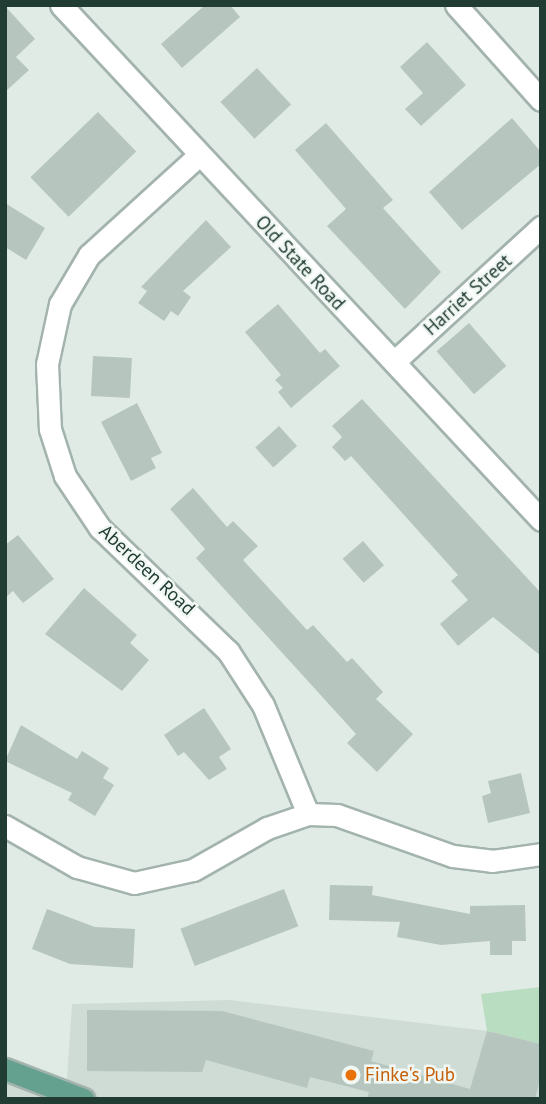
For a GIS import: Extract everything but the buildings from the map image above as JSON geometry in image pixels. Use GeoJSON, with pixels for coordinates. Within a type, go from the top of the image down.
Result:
{"type":"FeatureCollection","features":[{"type":"Feature","properties":{"kind":"main road"},"geometry":{"type":"LineString","coordinates":[[5,1069],[83,1099]]}},
{"type":"Feature","properties":{"kind":"street","name":"Old State Road"},"geometry":{"type":"LineString","coordinates":[[61,5],[541,520]]}},
{"type":"Feature","properties":{"kind":"street"},"geometry":{"type":"LineString","coordinates":[[456,5],[541,100]]}},
{"type":"Feature","properties":{"kind":"street","name":"Aberdeen Road"},"geometry":{"type":"LineString","coordinates":[[199,155],[89,255],[60,304],[47,364],[50,429],[65,476],[100,528],[228,651],[263,705],[308,814]]}},
{"type":"Feature","properties":{"kind":"street","name":"Harriet Street"},"geometry":{"type":"LineString","coordinates":[[394,362],[541,227]]}},
{"type":"Feature","properties":{"kind":"street"},"geometry":{"type":"LineString","coordinates":[[5,826],[77,867],[134,883],[193,870],[267,828],[308,814],[337,815],[453,856],[492,861],[541,854]]}},
{"type":"Feature","properties":{"kind":"shaded area"},"geometry":{"type":"Polygon","coordinates":[[[230,1000],[487,1031],[541,1044],[541,1099],[5,1099],[5,1069],[66,1093],[72,1004],[230,1000]]]}},
{"type":"Feature","properties":{"kind":"green space"},"geometry":{"type":"Polygon","coordinates":[[[541,987],[541,1044],[487,1031],[481,994],[541,987]]]}},
{"type":"Feature","properties":{"kind":"place","name":"Finke's Pub"},"geometry":{"type":"Point","coordinates":[351,1075]}}]}
